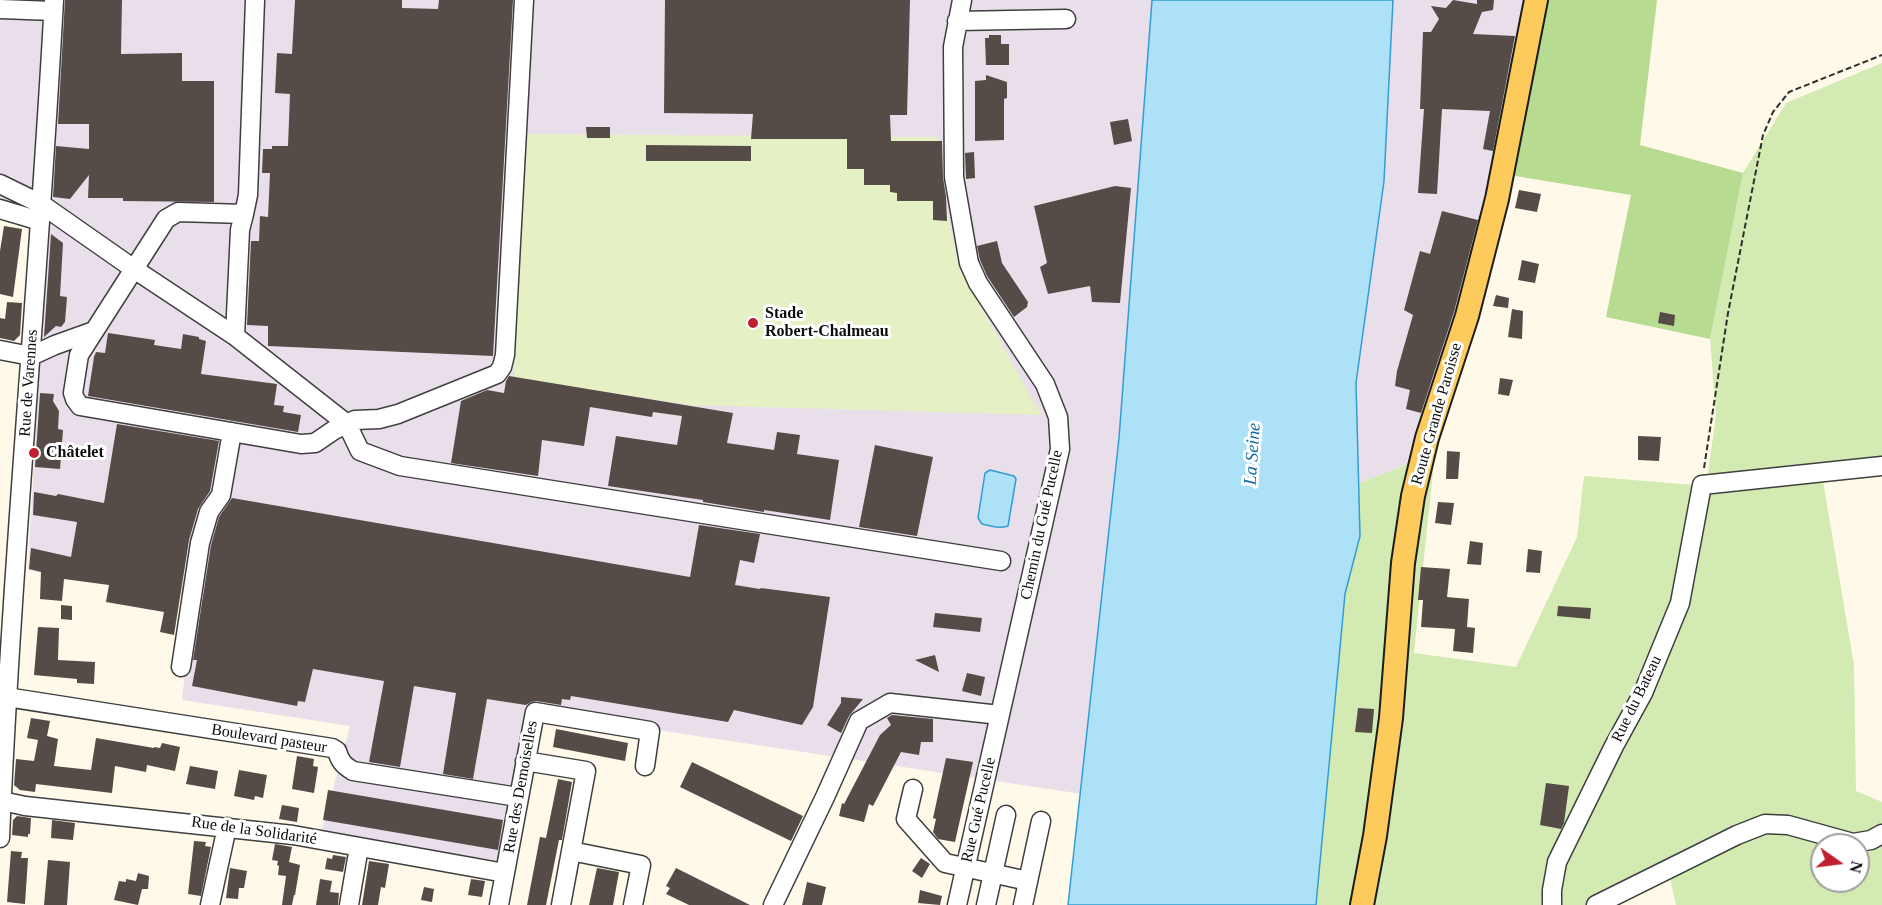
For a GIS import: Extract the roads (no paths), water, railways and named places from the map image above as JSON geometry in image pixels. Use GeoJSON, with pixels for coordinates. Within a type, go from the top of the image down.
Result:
{"type":"FeatureCollection","features":[{"type":"Feature","properties":{"kind":"main road","name":"Route Grande Paroisse"},"geometry":{"type":"LineString","coordinates":[[1362,905],[1375,836],[1390,730],[1403,563],[1413,496],[1427,438],[1467,316],[1497,199],[1536,0]]}},
{"type":"Feature","properties":{"kind":"street"},"geometry":{"type":"LineString","coordinates":[[235,336],[240,230],[248,195],[255,0]]}},
{"type":"Feature","properties":{"kind":"street"},"geometry":{"type":"LineString","coordinates":[[244,214],[178,212],[166,219],[79,355],[73,393],[80,406],[301,444],[315,443],[355,420],[379,419],[398,414],[497,375],[505,355],[524,0]]}},
{"type":"Feature","properties":{"kind":"street","name":"Chemin du Gué Pucelle"},"geometry":{"type":"LineString","coordinates":[[962,0],[953,47],[954,177],[969,263],[978,283],[1045,384],[1058,417],[1060,449],[1000,715]]}},
{"type":"Feature","properties":{"kind":"street"},"geometry":{"type":"LineString","coordinates":[[0,9],[53,5]]}},
{"type":"Feature","properties":{"kind":"street","name":"Rue de Varennes"},"geometry":{"type":"LineString","coordinates":[[0,837],[4,697],[31,356],[49,100],[53,5]]}},
{"type":"Feature","properties":{"kind":"street"},"geometry":{"type":"LineString","coordinates":[[957,21],[1066,19]]}},
{"type":"Feature","properties":{"kind":"street"},"geometry":{"type":"LineString","coordinates":[[0,183],[41,213],[134,269],[235,336],[347,424],[360,451],[400,466],[1001,561]]}},
{"type":"Feature","properties":{"kind":"street"},"geometry":{"type":"LineString","coordinates":[[0,209],[41,213]]}},
{"type":"Feature","properties":{"kind":"street"},"geometry":{"type":"LineString","coordinates":[[0,350],[31,356],[94,331]]}},
{"type":"Feature","properties":{"kind":"street"},"geometry":{"type":"LineString","coordinates":[[180,667],[200,543],[209,512],[221,495],[232,432]]}},
{"type":"Feature","properties":{"kind":"street","name":"Rue du Bateau"},"geometry":{"type":"LineString","coordinates":[[1552,905],[1557,862],[1614,746],[1643,693],[1680,603],[1702,485],[1882,466]]}},
{"type":"Feature","properties":{"kind":"street","name":"Boulevard pasteur"},"geometry":{"type":"LineString","coordinates":[[4,697],[332,748],[337,751],[339,760],[344,766],[353,771],[518,797]]}},
{"type":"Feature","properties":{"kind":"street"},"geometry":{"type":"LineString","coordinates":[[773,905],[859,721],[890,703],[1000,715]]}},
{"type":"Feature","properties":{"kind":"street","name":"Rue des Demoiselles"},"geometry":{"type":"LineString","coordinates":[[499,905],[535,712],[650,731],[645,766]]}},
{"type":"Feature","properties":{"kind":"street","name":"Rue Gué Pucelle"},"geometry":{"type":"LineString","coordinates":[[957,905],[1000,715]]}},
{"type":"Feature","properties":{"kind":"street"},"geometry":{"type":"LineString","coordinates":[[525,761],[586,771],[561,905]]}},
{"type":"Feature","properties":{"kind":"street"},"geometry":{"type":"LineString","coordinates":[[913,789],[906,819],[942,861],[1028,881]]}},
{"type":"Feature","properties":{"kind":"street","name":"Rue de la Solidarité"},"geometry":{"type":"LineString","coordinates":[[1,796],[37,807],[293,835],[505,873]]}},
{"type":"Feature","properties":{"kind":"street"},"geometry":{"type":"LineString","coordinates":[[986,905],[1006,815]]}},
{"type":"Feature","properties":{"kind":"street"},"geometry":{"type":"LineString","coordinates":[[1023,905],[1041,821]]}},
{"type":"Feature","properties":{"kind":"street"},"geometry":{"type":"LineString","coordinates":[[1596,905],[1737,835],[1765,824],[1788,825],[1853,843],[1871,840],[1882,834]]}},
{"type":"Feature","properties":{"kind":"street"},"geometry":{"type":"LineString","coordinates":[[210,905],[227,827]]}},
{"type":"Feature","properties":{"kind":"street"},"geometry":{"type":"LineString","coordinates":[[349,905],[359,847]]}},
{"type":"Feature","properties":{"kind":"street"},"geometry":{"type":"LineString","coordinates":[[571,851],[641,865],[633,905]]}},
{"type":"Feature","properties":{"kind":"water","name":"La Seine"},"geometry":{"type":"Polygon","coordinates":[[[1152,0],[1393,0],[1384,181],[1356,383],[1360,536],[1345,594],[1316,905],[1068,905],[1119,438],[1152,0]]]}},
{"type":"Feature","properties":{"kind":"water"},"geometry":{"type":"Polygon","coordinates":[[[990,470],[1014,476],[1016,479],[1008,526],[982,524],[978,518],[985,473],[990,470]]]}},
{"type":"Feature","properties":{"kind":"place","name":"Stade Robert-Chalmeau"},"geometry":{"type":"Point","coordinates":[753,323]}},
{"type":"Feature","properties":{"kind":"place","name":"Châtelet"},"geometry":{"type":"Point","coordinates":[34,453]}}]}
